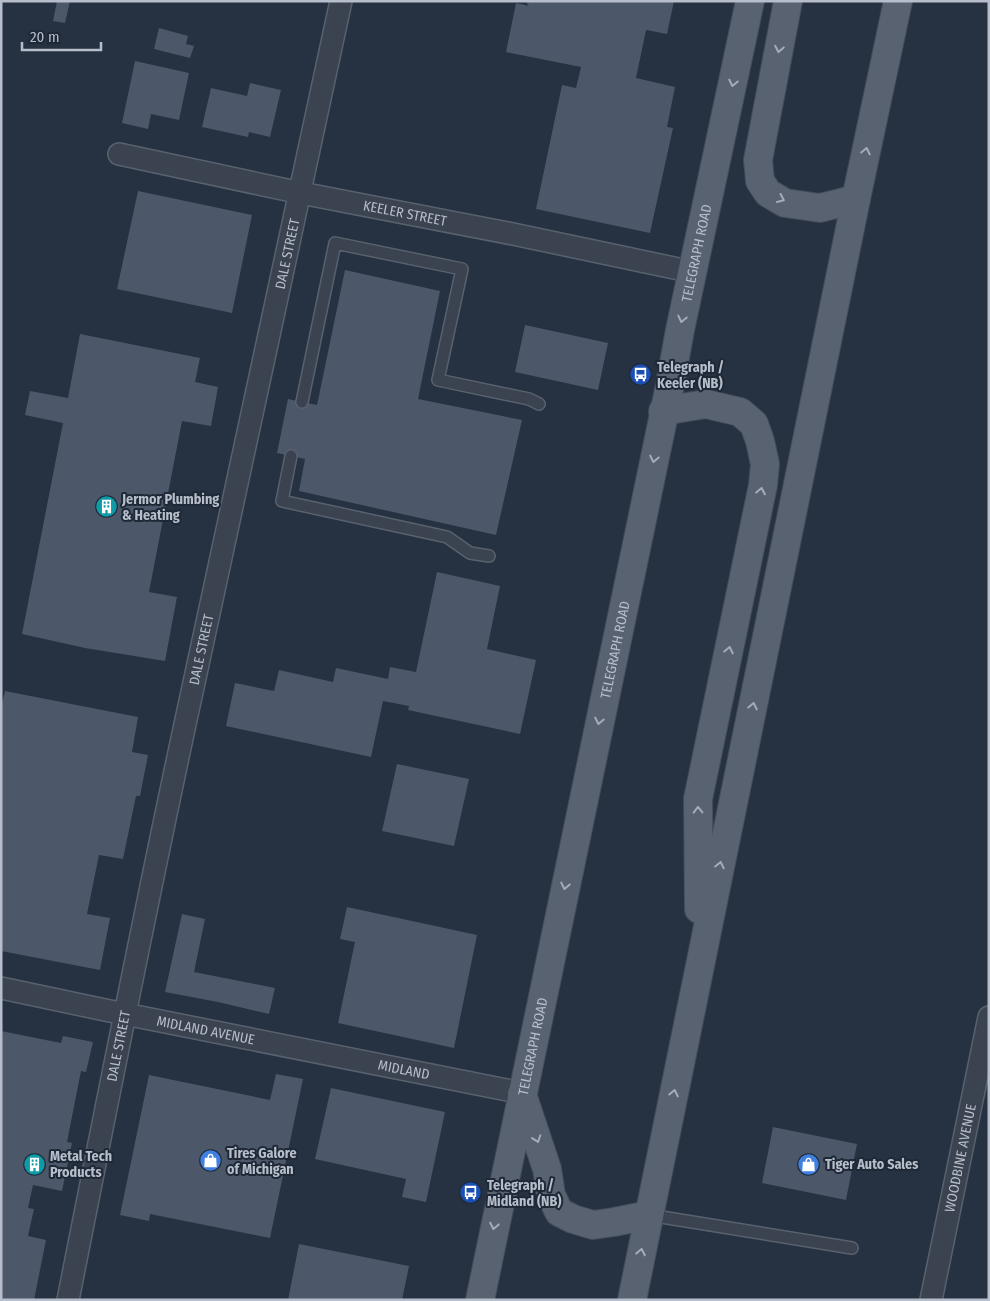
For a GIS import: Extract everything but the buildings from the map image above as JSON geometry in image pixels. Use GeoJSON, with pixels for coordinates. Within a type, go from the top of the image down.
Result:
{"type":"FeatureCollection","features":[{"type":"Feature","properties":{"kind":"main road","name":"TELEGRAPH ROAD"},"geometry":{"type":"LineString","coordinates":[[480,1300],[750,1]]}},
{"type":"Feature","properties":{"kind":"main road"},"geometry":{"type":"LineString","coordinates":[[788,1],[758,160],[760,181],[768,193],[785,203],[820,208],[856,199]]}},
{"type":"Feature","properties":{"kind":"main road"},"geometry":{"type":"LineString","coordinates":[[632,1300],[898,1]]}},
{"type":"Feature","properties":{"kind":"main road"},"geometry":{"type":"LineString","coordinates":[[664,412],[706,404],[740,412],[754,424],[765,464],[763,485],[698,799],[700,964]]}},
{"type":"Feature","properties":{"kind":"main road"},"geometry":{"type":"LineString","coordinates":[[522,1093],[547,1169],[551,1195],[559,1212],[573,1219],[593,1225],[648,1215]]}},
{"type":"Feature","properties":{"kind":"street","name":"DALE STREET"},"geometry":{"type":"LineString","coordinates":[[68,1300],[190,701],[342,1]]}},
{"type":"Feature","properties":{"kind":"street","name":"KEELER STREET"},"geometry":{"type":"LineString","coordinates":[[119,154],[693,272]]}},
{"type":"Feature","properties":{"kind":"street","name":"MIDLAND AVENUE"},"geometry":{"type":"LineString","coordinates":[[1,988],[287,1046]]}},
{"type":"Feature","properties":{"kind":"street","name":"WOODBINE AVENUE"},"geometry":{"type":"LineString","coordinates":[[931,1300],[989,1017]]}},
{"type":"Feature","properties":{"kind":"street","name":"MIDLAND"},"geometry":{"type":"LineString","coordinates":[[287,1046],[522,1093]]}},
{"type":"Feature","properties":{"kind":"lane"},"geometry":{"type":"LineString","coordinates":[[302,402],[335,243],[462,269],[438,380],[529,399],[539,404]]}},
{"type":"Feature","properties":{"kind":"lane"},"geometry":{"type":"LineString","coordinates":[[291,456],[282,502],[447,537],[470,553],[489,556]]}},
{"type":"Feature","properties":{"kind":"lane"},"geometry":{"type":"LineString","coordinates":[[648,1215],[852,1248]]}},
{"type":"Feature","properties":{"kind":"place","name":"Telegraph / Keeler (NB)"},"geometry":{"type":"Point","coordinates":[641,375]}},
{"type":"Feature","properties":{"kind":"place","name":"Jermor Plumbing & Heating"},"geometry":{"type":"Point","coordinates":[106,507]}},
{"type":"Feature","properties":{"kind":"place","name":"Tires Galore of Michigan"},"geometry":{"type":"Point","coordinates":[211,1161]}},
{"type":"Feature","properties":{"kind":"place","name":"Metal Tech Products"},"geometry":{"type":"Point","coordinates":[34,1164]}},
{"type":"Feature","properties":{"kind":"place","name":"Tiger Auto Sales"},"geometry":{"type":"Point","coordinates":[809,1164]}},
{"type":"Feature","properties":{"kind":"place","name":"Telegraph / Midland (NB)"},"geometry":{"type":"Point","coordinates":[471,1193]}}]}
